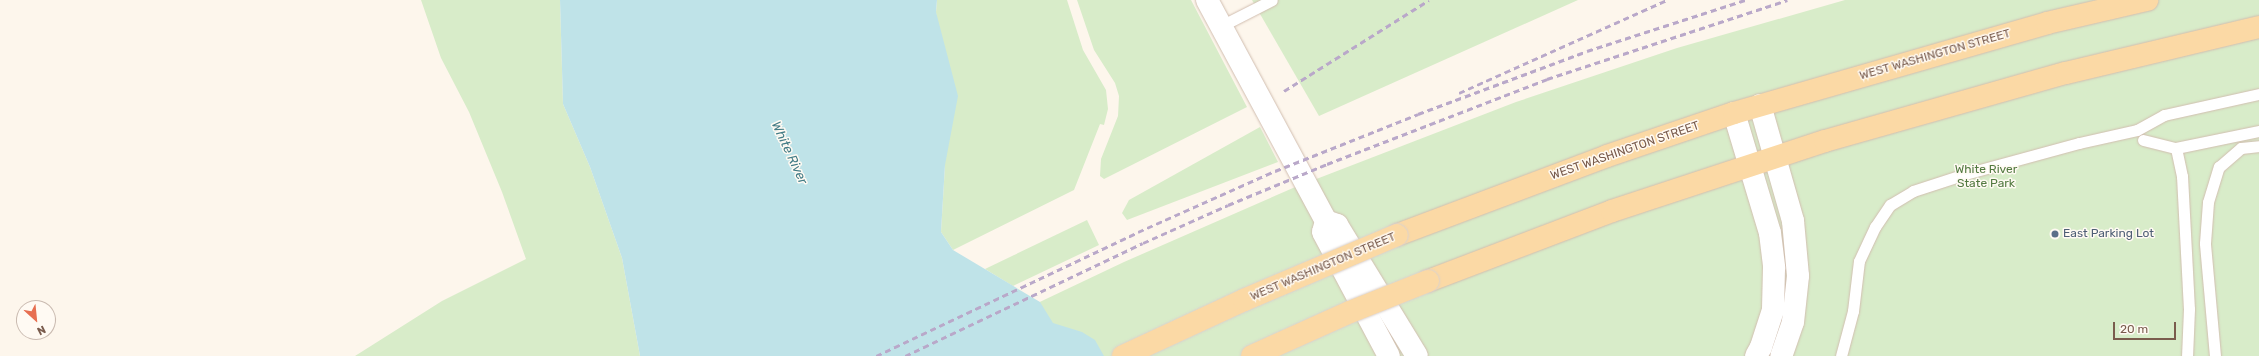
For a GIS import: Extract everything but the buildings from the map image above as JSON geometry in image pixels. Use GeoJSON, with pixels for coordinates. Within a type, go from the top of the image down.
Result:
{"type":"FeatureCollection","features":[{"type":"Feature","properties":{"kind":"main road","name":"WEST WASHINGTON STREET"},"geometry":{"type":"LineString","coordinates":[[1123,356],[1244,300],[1397,235],[1607,156],[1760,105],[2047,23],[2146,0]]}},
{"type":"Feature","properties":{"kind":"main road"},"geometry":{"type":"LineString","coordinates":[[1252,356],[1350,312],[1428,281],[1612,211],[1776,156],[1832,138],[2066,73],[2259,27]]}},
{"type":"Feature","properties":{"kind":"street"},"geometry":{"type":"LineString","coordinates":[[1207,0],[1326,221],[1337,225],[1417,356]]}},
{"type":"Feature","properties":{"kind":"street"},"geometry":{"type":"LineString","coordinates":[[1760,105],[1776,156],[1793,221],[1798,276],[1793,322],[1781,356]]}},
{"type":"Feature","properties":{"kind":"street"},"geometry":{"type":"LineString","coordinates":[[1734,113],[1770,232],[1774,268],[1773,310],[1761,347],[1756,356]]}},
{"type":"Feature","properties":{"kind":"street"},"geometry":{"type":"LineString","coordinates":[[1326,221],[1323,232],[1389,356]]}},
{"type":"Feature","properties":{"kind":"lane"},"geometry":{"type":"LineString","coordinates":[[1221,26],[1272,0]]}},
{"type":"Feature","properties":{"kind":"lane"},"geometry":{"type":"LineString","coordinates":[[1841,356],[1853,311],[1858,261],[1875,227],[1890,205],[1913,191],[1965,174],[2079,143],[2137,130],[2164,115],[2259,94]]}},
{"type":"Feature","properties":{"kind":"lane"},"geometry":{"type":"LineString","coordinates":[[2143,140],[2176,148],[2259,131]]}},
{"type":"Feature","properties":{"kind":"lane"},"geometry":{"type":"LineString","coordinates":[[2215,356],[2205,243],[2211,194],[2220,167],[2241,148],[2259,146]]}},
{"type":"Feature","properties":{"kind":"lane"},"geometry":{"type":"LineString","coordinates":[[2176,148],[2182,176],[2189,309],[2188,356]]}},
{"type":"Feature","properties":{"kind":"green space"},"geometry":{"type":"Polygon","coordinates":[[[421,0],[560,0],[563,104],[590,167],[622,258],[640,356],[355,356],[442,301],[526,259],[502,192],[469,112],[441,58],[421,0]]]}},
{"type":"Feature","properties":{"kind":"green space"},"geometry":{"type":"Polygon","coordinates":[[[937,0],[1067,0],[1083,50],[1106,90],[1108,109],[1104,125],[1100,124],[1074,190],[953,250],[941,232],[945,165],[936,12],[937,0]]]}},
{"type":"Feature","properties":{"kind":"green space"},"geometry":{"type":"Polygon","coordinates":[[[1077,0],[1191,0],[1247,107],[1104,179],[1100,176],[1101,159],[1118,116],[1119,96],[1115,83],[1094,50],[1077,0]]]}},
{"type":"Feature","properties":{"kind":"green space"},"geometry":{"type":"Polygon","coordinates":[[[1252,0],[1578,0],[1319,116],[1252,0]]]}},
{"type":"Feature","properties":{"kind":"green space","name":"White River State Park"},"geometry":{"type":"Polygon","coordinates":[[[1845,0],[2259,0],[2259,356],[926,356],[1124,262],[1293,188],[1516,102],[1677,48],[1845,0]]]}},
{"type":"Feature","properties":{"kind":"green space"},"geometry":{"type":"Polygon","coordinates":[[[1260,127],[1278,162],[1127,220],[1122,213],[1129,200],[1260,127]]]}},
{"type":"Feature","properties":{"kind":"green space"},"geometry":{"type":"Polygon","coordinates":[[[1087,220],[1099,245],[1013,286],[985,269],[1087,220]]]}},
{"type":"Feature","properties":{"kind":"water","name":"White River"},"geometry":{"type":"Polygon","coordinates":[[[560,0],[937,0],[936,12],[958,96],[945,165],[941,232],[953,250],[1040,302],[1053,323],[1082,332],[1095,340],[1104,356],[640,356],[622,258],[590,167],[563,104],[560,0]]]}},
{"type":"Feature","properties":{"kind":"railway"},"geometry":{"type":"LineString","coordinates":[[1284,91],[1429,0]]}},
{"type":"Feature","properties":{"kind":"railway"},"geometry":{"type":"LineString","coordinates":[[1459,93],[1667,0]]}},
{"type":"Feature","properties":{"kind":"railway"},"geometry":{"type":"LineString","coordinates":[[876,356],[1138,232],[1275,171],[1418,114],[1587,51],[1745,0]]}},
{"type":"Feature","properties":{"kind":"railway"},"geometry":{"type":"LineString","coordinates":[[905,356],[1143,243],[1228,205],[1327,164],[1547,79],[1787,0]]}},
{"type":"Feature","properties":{"kind":"place","name":"East Parking Lot"},"geometry":{"type":"Point","coordinates":[2055,234]}}]}
